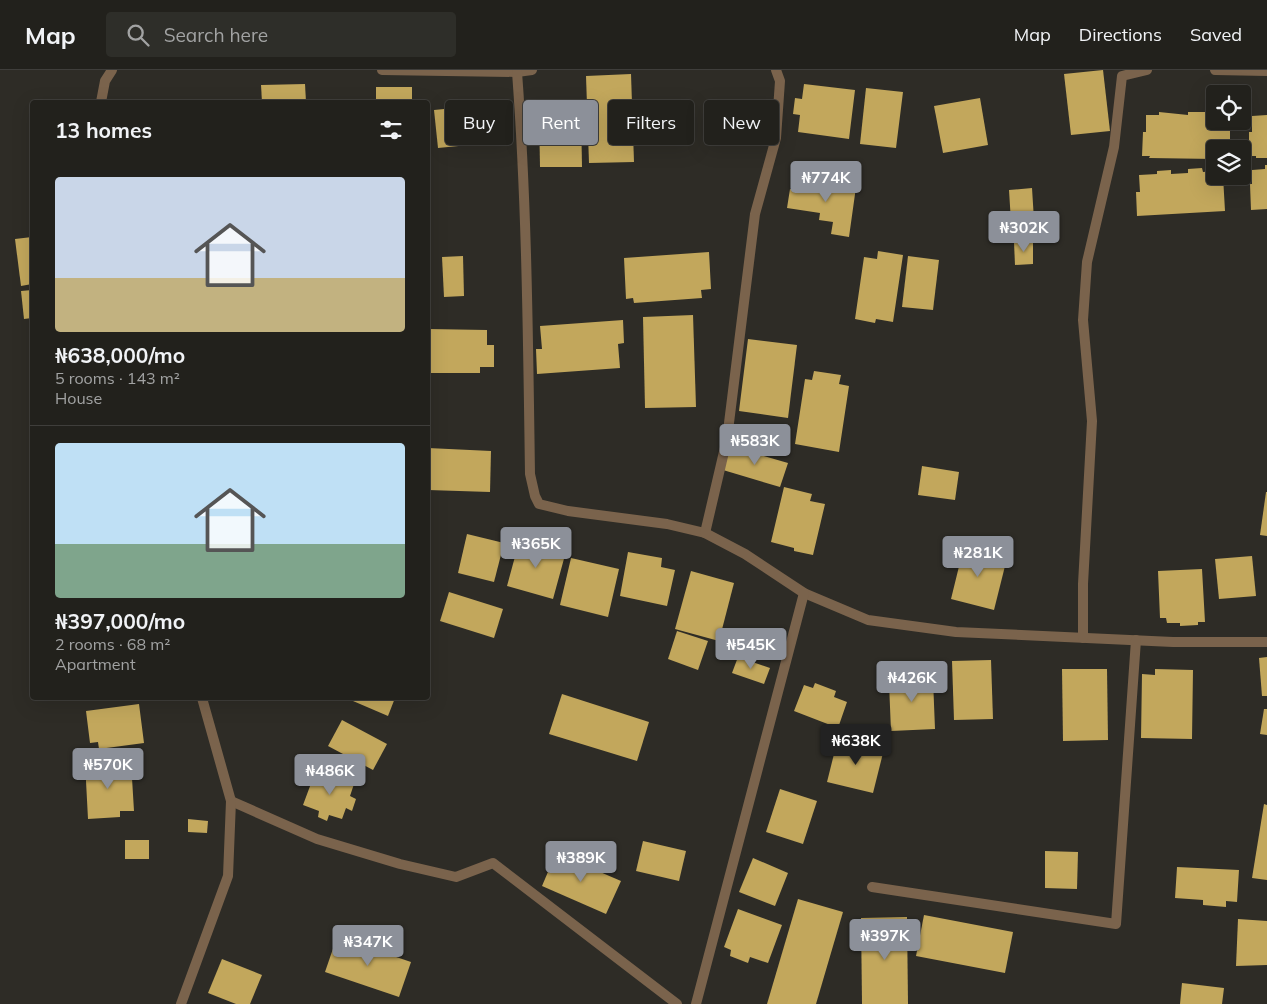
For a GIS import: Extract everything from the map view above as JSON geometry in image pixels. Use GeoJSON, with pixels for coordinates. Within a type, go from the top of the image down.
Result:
{"type":"FeatureCollection","features":[{"type":"Feature","properties":{"kind":"street"},"geometry":{"type":"LineString","coordinates":[[101,100],[105,81],[112,70]]}},
{"type":"Feature","properties":{"kind":"street"},"geometry":{"type":"LineString","coordinates":[[382,70],[517,72],[532,70]]}},
{"type":"Feature","properties":{"kind":"street"},"geometry":{"type":"LineString","coordinates":[[705,533],[727,439],[755,214],[776,138],[780,81],[776,70]]}},
{"type":"Feature","properties":{"kind":"street"},"geometry":{"type":"LineString","coordinates":[[1083,638],[1082,584],[1092,421],[1083,320],[1087,262],[1114,147],[1122,76],[1148,70]]}},
{"type":"Feature","properties":{"kind":"street"},"geometry":{"type":"LineString","coordinates":[[1215,70],[1267,71]]}},
{"type":"Feature","properties":{"kind":"street"},"geometry":{"type":"LineString","coordinates":[[517,72],[528,312],[530,474],[535,496],[539,504],[552,508],[667,524],[705,533],[745,554],[804,594],[868,620],[956,632],[1136,640],[1267,642]]}},
{"type":"Feature","properties":{"kind":"street"},"geometry":{"type":"LineString","coordinates":[[696,1004],[804,594]]}},
{"type":"Feature","properties":{"kind":"street"},"geometry":{"type":"LineString","coordinates":[[872,887],[1116,924],[1136,640]]}},
{"type":"Feature","properties":{"kind":"street"},"geometry":{"type":"LineString","coordinates":[[181,1004],[228,876],[231,801],[203,700]]}},
{"type":"Feature","properties":{"kind":"street"},"geometry":{"type":"LineString","coordinates":[[231,801],[317,839],[400,864],[456,878],[493,863],[677,1004]]}},
{"type":"Feature","properties":{"kind":"building"},"geometry":{"type":"Polygon","coordinates":[[[1103,70],[1110,131],[1071,135],[1064,74],[1103,70]]]}},
{"type":"Feature","properties":{"kind":"building"},"geometry":{"type":"Polygon","coordinates":[[[631,74],[632,100],[608,100],[608,145],[633,145],[634,162],[589,163],[588,145],[598,145],[598,100],[587,100],[586,76],[631,74]]]}},
{"type":"Feature","properties":{"kind":"building"},"geometry":{"type":"Polygon","coordinates":[[[305,84],[306,100],[262,100],[261,85],[305,84]]]}},
{"type":"Feature","properties":{"kind":"building"},"geometry":{"type":"Polygon","coordinates":[[[804,84],[855,90],[849,139],[798,132],[800,115],[793,114],[795,98],[802,99],[804,84]]]}},
{"type":"Feature","properties":{"kind":"building"},"geometry":{"type":"Polygon","coordinates":[[[376,87],[412,87],[412,100],[376,100],[376,87]]]}},
{"type":"Feature","properties":{"kind":"building"},"geometry":{"type":"Polygon","coordinates":[[[866,88],[903,92],[896,148],[860,144],[866,88]]]}},
{"type":"Feature","properties":{"kind":"building"},"geometry":{"type":"Polygon","coordinates":[[[980,98],[988,145],[943,153],[934,106],[980,98]]]}},
{"type":"Feature","properties":{"kind":"building"},"geometry":{"type":"Polygon","coordinates":[[[231,99],[231,100],[193,100],[231,99]]]}},
{"type":"Feature","properties":{"kind":"building"},"geometry":{"type":"Polygon","coordinates":[[[445,109],[445,145],[469,145],[438,148],[434,110],[445,109]]]}},
{"type":"Feature","properties":{"kind":"building"},"geometry":{"type":"Polygon","coordinates":[[[1159,112],[1188,115],[1188,112],[1205,112],[1206,130],[1230,130],[1230,140],[1206,140],[1206,159],[1149,158],[1150,156],[1142,156],[1143,132],[1146,132],[1146,115],[1159,115],[1159,112]]]}},
{"type":"Feature","properties":{"kind":"building"},"geometry":{"type":"Polygon","coordinates":[[[1267,115],[1267,158],[1251,156],[1249,132],[1252,132],[1252,116],[1267,115]]]}},
{"type":"Feature","properties":{"kind":"building"},"geometry":{"type":"Polygon","coordinates":[[[540,145],[582,145],[582,167],[540,167],[540,145]]]}},
{"type":"Feature","properties":{"kind":"building"},"geometry":{"type":"Polygon","coordinates":[[[1265,165],[1267,165],[1267,209],[1251,210],[1250,185],[1252,184],[1252,170],[1265,169],[1265,165]]]}},
{"type":"Feature","properties":{"kind":"building"},"geometry":{"type":"Polygon","coordinates":[[[1202,168],[1203,172],[1206,172],[1206,185],[1224,185],[1225,211],[1137,216],[1136,192],[1140,192],[1139,175],[1157,174],[1157,171],[1171,170],[1171,174],[1188,173],[1188,169],[1202,168]]]}},
{"type":"Feature","properties":{"kind":"building"},"geometry":{"type":"Polygon","coordinates":[[[802,179],[856,187],[849,237],[831,234],[833,222],[819,220],[820,213],[787,208],[790,189],[800,191],[802,179]]]}},
{"type":"Feature","properties":{"kind":"building"},"geometry":{"type":"Polygon","coordinates":[[[1032,188],[1035,235],[1012,237],[1009,190],[1032,188]]]}},
{"type":"Feature","properties":{"kind":"building"},"geometry":{"type":"Polygon","coordinates":[[[30,237],[30,284],[21,286],[15,239],[30,237]]]}},
{"type":"Feature","properties":{"kind":"building"},"geometry":{"type":"Polygon","coordinates":[[[1014,242],[1033,242],[1033,264],[1015,265],[1014,242]]]}},
{"type":"Feature","properties":{"kind":"building"},"geometry":{"type":"Polygon","coordinates":[[[878,251],[903,255],[893,322],[876,319],[875,323],[855,319],[864,257],[877,259],[878,251]]]}},
{"type":"Feature","properties":{"kind":"building"},"geometry":{"type":"Polygon","coordinates":[[[709,252],[711,289],[701,290],[702,298],[634,303],[633,298],[626,299],[624,258],[709,252]]]}},
{"type":"Feature","properties":{"kind":"building"},"geometry":{"type":"Polygon","coordinates":[[[463,256],[464,296],[444,297],[442,257],[463,256]]]}},
{"type":"Feature","properties":{"kind":"building"},"geometry":{"type":"Polygon","coordinates":[[[908,256],[939,260],[933,310],[902,307],[908,256]]]}},
{"type":"Feature","properties":{"kind":"building"},"geometry":{"type":"Polygon","coordinates":[[[30,290],[30,318],[24,319],[21,291],[30,290]]]}},
{"type":"Feature","properties":{"kind":"building"},"geometry":{"type":"Polygon","coordinates":[[[693,315],[696,407],[645,408],[643,317],[693,315]]]}},
{"type":"Feature","properties":{"kind":"building"},"geometry":{"type":"Polygon","coordinates":[[[623,320],[624,343],[618,344],[620,368],[537,374],[536,349],[542,349],[540,326],[623,320]]]}},
{"type":"Feature","properties":{"kind":"building"},"geometry":{"type":"Polygon","coordinates":[[[430,329],[487,330],[487,345],[494,345],[494,367],[480,367],[480,373],[430,373],[430,329]]]}},
{"type":"Feature","properties":{"kind":"building"},"geometry":{"type":"Polygon","coordinates":[[[748,339],[797,345],[788,418],[739,411],[748,339]]]}},
{"type":"Feature","properties":{"kind":"building"},"geometry":{"type":"Polygon","coordinates":[[[814,371],[841,375],[839,384],[849,386],[839,452],[795,444],[805,379],[812,380],[814,371]]]}},
{"type":"Feature","properties":{"kind":"building"},"geometry":{"type":"Polygon","coordinates":[[[730,446],[788,463],[780,487],[723,470],[730,446]]]}},
{"type":"Feature","properties":{"kind":"building"},"geometry":{"type":"Polygon","coordinates":[[[430,448],[491,451],[490,492],[430,490],[430,448]]]}},
{"type":"Feature","properties":{"kind":"building"},"geometry":{"type":"Polygon","coordinates":[[[922,466],[959,472],[955,500],[918,495],[922,466]]]}},
{"type":"Feature","properties":{"kind":"building"},"geometry":{"type":"Polygon","coordinates":[[[784,487],[812,494],[810,501],[825,504],[813,555],[794,551],[794,548],[771,542],[784,487]]]}},
{"type":"Feature","properties":{"kind":"building"},"geometry":{"type":"Polygon","coordinates":[[[1267,492],[1267,536],[1260,535],[1267,492]]]}},
{"type":"Feature","properties":{"kind":"building"},"geometry":{"type":"Polygon","coordinates":[[[467,534],[504,543],[494,582],[458,573],[467,534]]]}},
{"type":"Feature","properties":{"kind":"building"},"geometry":{"type":"Polygon","coordinates":[[[537,541],[552,545],[550,550],[565,555],[553,599],[507,586],[519,542],[535,546],[537,541]]]}},
{"type":"Feature","properties":{"kind":"building"},"geometry":{"type":"Polygon","coordinates":[[[964,546],[1000,555],[998,564],[1005,566],[994,610],[951,599],[964,546]]]}},
{"type":"Feature","properties":{"kind":"building"},"geometry":{"type":"Polygon","coordinates":[[[628,552],[662,558],[661,567],[675,570],[667,606],[620,596],[628,552]]]}},
{"type":"Feature","properties":{"kind":"building"},"geometry":{"type":"Polygon","coordinates":[[[1252,556],[1256,596],[1219,599],[1215,559],[1252,556]]]}},
{"type":"Feature","properties":{"kind":"building"},"geometry":{"type":"Polygon","coordinates":[[[571,558],[619,569],[608,617],[560,605],[571,558]]]}},
{"type":"Feature","properties":{"kind":"building"},"geometry":{"type":"Polygon","coordinates":[[[1202,569],[1205,622],[1198,622],[1198,625],[1180,626],[1180,623],[1167,623],[1166,618],[1160,618],[1158,571],[1202,569]]]}},
{"type":"Feature","properties":{"kind":"building"},"geometry":{"type":"Polygon","coordinates":[[[691,571],[734,583],[719,641],[675,629],[691,571]]]}},
{"type":"Feature","properties":{"kind":"building"},"geometry":{"type":"Polygon","coordinates":[[[449,592],[503,609],[494,638],[440,621],[449,592]]]}},
{"type":"Feature","properties":{"kind":"building"},"geometry":{"type":"Polygon","coordinates":[[[677,631],[708,641],[698,670],[668,659],[677,631]]]}},
{"type":"Feature","properties":{"kind":"building"},"geometry":{"type":"Polygon","coordinates":[[[738,657],[770,668],[764,684],[732,673],[738,657]]]}},
{"type":"Feature","properties":{"kind":"building"},"geometry":{"type":"Polygon","coordinates":[[[1267,657],[1267,696],[1262,696],[1259,658],[1267,657]]]}},
{"type":"Feature","properties":{"kind":"building"},"geometry":{"type":"Polygon","coordinates":[[[991,660],[993,719],[954,720],[952,661],[991,660]]]}},
{"type":"Feature","properties":{"kind":"building"},"geometry":{"type":"Polygon","coordinates":[[[1062,669],[1107,669],[1108,740],[1063,741],[1062,669]]]}},
{"type":"Feature","properties":{"kind":"building"},"geometry":{"type":"Polygon","coordinates":[[[1155,669],[1193,670],[1192,739],[1141,738],[1142,674],[1155,675],[1155,669]]]}},
{"type":"Feature","properties":{"kind":"building"},"geometry":{"type":"Polygon","coordinates":[[[924,670],[924,680],[933,679],[935,729],[891,731],[889,683],[906,682],[906,671],[924,670]]]}},
{"type":"Feature","properties":{"kind":"building"},"geometry":{"type":"Polygon","coordinates":[[[815,683],[836,691],[834,697],[847,702],[838,728],[794,711],[804,685],[813,688],[815,683]]]}},
{"type":"Feature","properties":{"kind":"building"},"geometry":{"type":"Polygon","coordinates":[[[562,694],[649,722],[637,761],[549,734],[562,694]]]}},
{"type":"Feature","properties":{"kind":"building"},"geometry":{"type":"Polygon","coordinates":[[[354,700],[394,700],[388,716],[354,700]]]}},
{"type":"Feature","properties":{"kind":"building"},"geometry":{"type":"Polygon","coordinates":[[[139,704],[144,743],[99,749],[98,742],[90,743],[86,711],[139,704]]]}},
{"type":"Feature","properties":{"kind":"building"},"geometry":{"type":"Polygon","coordinates":[[[1264,709],[1267,709],[1267,735],[1260,734],[1264,709]]]}},
{"type":"Feature","properties":{"kind":"building"},"geometry":{"type":"Polygon","coordinates":[[[342,720],[387,744],[373,770],[328,746],[342,720]]]}},
{"type":"Feature","properties":{"kind":"building"},"geometry":{"type":"Polygon","coordinates":[[[838,738],[884,749],[873,793],[827,782],[838,738]]]}},
{"type":"Feature","properties":{"kind":"building"},"geometry":{"type":"Polygon","coordinates":[[[97,761],[98,765],[127,763],[128,778],[132,778],[134,811],[120,811],[120,817],[88,819],[85,762],[97,761]]]}},
{"type":"Feature","properties":{"kind":"building"},"geometry":{"type":"Polygon","coordinates":[[[316,770],[354,784],[350,796],[356,799],[352,811],[346,808],[342,819],[329,815],[327,821],[318,817],[319,811],[303,805],[316,770]]]}},
{"type":"Feature","properties":{"kind":"building"},"geometry":{"type":"Polygon","coordinates":[[[780,789],[817,801],[803,844],[766,832],[780,789]]]}},
{"type":"Feature","properties":{"kind":"building"},"geometry":{"type":"Polygon","coordinates":[[[1264,804],[1267,805],[1267,880],[1252,878],[1264,804]]]}},
{"type":"Feature","properties":{"kind":"building"},"geometry":{"type":"Polygon","coordinates":[[[188,819],[208,821],[207,833],[188,832],[188,819]]]}},
{"type":"Feature","properties":{"kind":"building"},"geometry":{"type":"Polygon","coordinates":[[[125,840],[149,840],[149,859],[125,859],[125,840]]]}},
{"type":"Feature","properties":{"kind":"building"},"geometry":{"type":"Polygon","coordinates":[[[643,841],[686,851],[679,881],[636,871],[643,841]]]}},
{"type":"Feature","properties":{"kind":"building"},"geometry":{"type":"Polygon","coordinates":[[[1045,851],[1078,852],[1077,889],[1045,888],[1045,851]]]}},
{"type":"Feature","properties":{"kind":"building"},"geometry":{"type":"Polygon","coordinates":[[[556,853],[621,881],[606,914],[542,886],[556,853]]]}},
{"type":"Feature","properties":{"kind":"building"},"geometry":{"type":"Polygon","coordinates":[[[753,858],[788,873],[775,906],[739,892],[753,858]]]}},
{"type":"Feature","properties":{"kind":"building"},"geometry":{"type":"Polygon","coordinates":[[[1177,867],[1239,870],[1237,902],[1226,901],[1226,907],[1203,905],[1203,900],[1175,898],[1177,867]]]}},
{"type":"Feature","properties":{"kind":"building"},"geometry":{"type":"Polygon","coordinates":[[[798,899],[843,912],[816,1004],[767,1004],[798,899]]]}},
{"type":"Feature","properties":{"kind":"building"},"geometry":{"type":"Polygon","coordinates":[[[738,909],[782,925],[768,963],[750,957],[748,963],[730,956],[731,950],[724,947],[738,909]]]}},
{"type":"Feature","properties":{"kind":"building"},"geometry":{"type":"Polygon","coordinates":[[[924,915],[1013,932],[1005,973],[916,956],[924,915]]]}},
{"type":"Feature","properties":{"kind":"building"},"geometry":{"type":"Polygon","coordinates":[[[907,917],[908,1004],[862,1004],[861,918],[907,917]]]}},
{"type":"Feature","properties":{"kind":"building"},"geometry":{"type":"Polygon","coordinates":[[[1238,919],[1267,921],[1267,965],[1236,966],[1238,919]]]}},
{"type":"Feature","properties":{"kind":"building"},"geometry":{"type":"Polygon","coordinates":[[[337,937],[411,962],[399,997],[325,972],[337,937]]]}},
{"type":"Feature","properties":{"kind":"building"},"geometry":{"type":"Polygon","coordinates":[[[222,959],[262,975],[250,1004],[236,1004],[208,993],[222,959]]]}},
{"type":"Feature","properties":{"kind":"building"},"geometry":{"type":"Polygon","coordinates":[[[1182,983],[1224,988],[1222,1004],[1180,1004],[1182,983]]]}}]}
